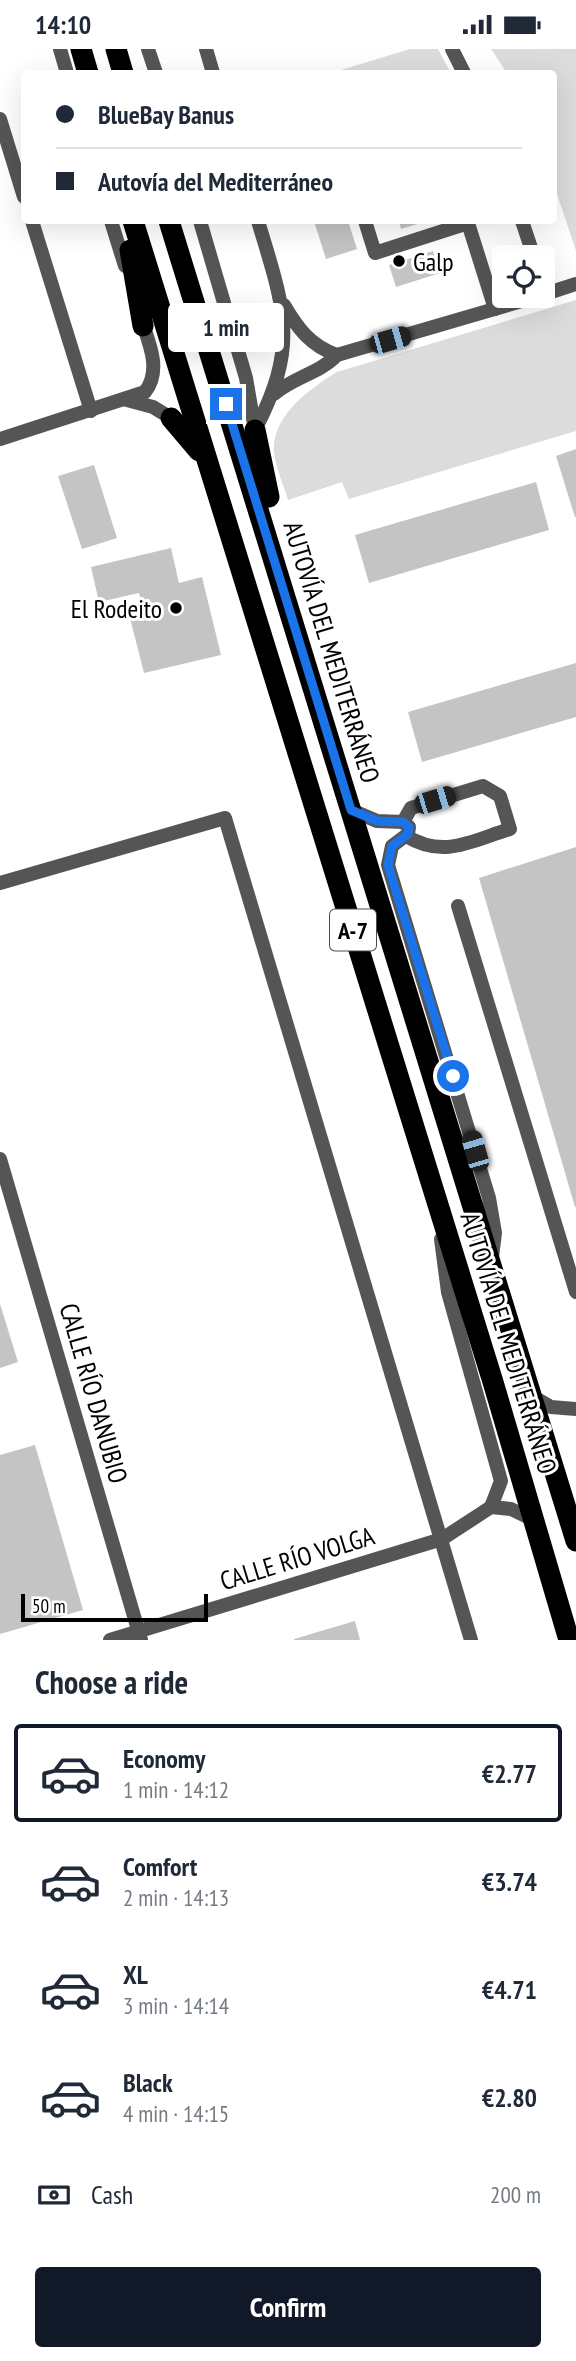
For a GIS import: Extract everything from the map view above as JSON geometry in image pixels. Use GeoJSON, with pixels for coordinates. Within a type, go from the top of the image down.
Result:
{"type":"FeatureCollection","features":[{"type":"Feature","properties":{"kind":"highway"},"geometry":{"type":"LineString","coordinates":[[80,49],[87,70]]}},
{"type":"Feature","properties":{"kind":"highway"},"geometry":{"type":"LineString","coordinates":[[116,49],[122,70]]}},
{"type":"Feature","properties":{"kind":"highway"},"geometry":{"type":"LineString","coordinates":[[125,224],[143,326]]}},
{"type":"Feature","properties":{"kind":"highway","name":"AUTOVÍA DEL MEDITERRÁNEO"},"geometry":{"type":"LineString","coordinates":[[134,224],[569,1640]]}},
{"type":"Feature","properties":{"kind":"highway","name":"AUTOVÍA DEL MEDITERRÁNEO"},"geometry":{"type":"LineString","coordinates":[[170,224],[576,1541]]}},
{"type":"Feature","properties":{"kind":"highway"},"geometry":{"type":"LineString","coordinates":[[171,418],[189,435],[207,462]]}},
{"type":"Feature","properties":{"kind":"highway"},"geometry":{"type":"LineString","coordinates":[[256,430],[265,486],[300,612],[315,693]]}},
{"type":"Feature","properties":{"kind":"street"},"geometry":{"type":"LineString","coordinates":[[60,49],[66,70]]}},
{"type":"Feature","properties":{"kind":"street"},"geometry":{"type":"LineString","coordinates":[[148,49],[155,70]]}},
{"type":"Feature","properties":{"kind":"street"},"geometry":{"type":"LineString","coordinates":[[206,49],[212,70]]}},
{"type":"Feature","properties":{"kind":"street"},"geometry":{"type":"LineString","coordinates":[[452,49],[462,70]]}},
{"type":"Feature","properties":{"kind":"street"},"geometry":{"type":"LineString","coordinates":[[0,118],[21,188]]}},
{"type":"Feature","properties":{"kind":"street"},"geometry":{"type":"LineString","coordinates":[[33,224],[91,411]]}},
{"type":"Feature","properties":{"kind":"street"},"geometry":{"type":"LineString","coordinates":[[0,439],[127,400],[145,392],[153,382],[155,372],[112,224]]}},
{"type":"Feature","properties":{"kind":"street"},"geometry":{"type":"LineString","coordinates":[[201,224],[243,366],[256,430]]}},
{"type":"Feature","properties":{"kind":"street"},"geometry":{"type":"LineString","coordinates":[[259,224],[282,303],[295,325],[312,344],[337,355]]}},
{"type":"Feature","properties":{"kind":"street"},"geometry":{"type":"LineString","coordinates":[[366,224],[375,253],[462,224]]}},
{"type":"Feature","properties":{"kind":"street"},"geometry":{"type":"LineString","coordinates":[[274,394],[302,375],[327,365],[337,355],[495,309],[469,224]]}},
{"type":"Feature","properties":{"kind":"street"},"geometry":{"type":"LineString","coordinates":[[523,224],[530,245]]}},
{"type":"Feature","properties":{"kind":"street"},"geometry":{"type":"LineString","coordinates":[[555,289],[576,284]]}},
{"type":"Feature","properties":{"kind":"street"},"geometry":{"type":"LineString","coordinates":[[256,430],[274,394],[282,359],[282,303]]}},
{"type":"Feature","properties":{"kind":"street"},"geometry":{"type":"LineString","coordinates":[[127,400],[153,407],[171,418]]}},
{"type":"Feature","properties":{"kind":"street"},"geometry":{"type":"LineString","coordinates":[[351,810],[405,829],[421,845],[441,849],[510,829],[500,796],[483,786],[411,808],[405,829],[392,846],[388,865],[489,1198],[495,1233],[492,1265]]}},
{"type":"Feature","properties":{"kind":"street"},"geometry":{"type":"LineString","coordinates":[[0,883],[225,818],[471,1640]]}},
{"type":"Feature","properties":{"kind":"street"},"geometry":{"type":"LineString","coordinates":[[458,906],[576,1291]]}},
{"type":"Feature","properties":{"kind":"street","name":"CALLE RÍO DANUBIO"},"geometry":{"type":"LineString","coordinates":[[0,1159],[140,1636]]}},
{"type":"Feature","properties":{"kind":"street"},"geometry":{"type":"LineString","coordinates":[[435,1197],[448,1292],[493,1441],[501,1481],[491,1507],[511,1509],[534,1520]]}},
{"type":"Feature","properties":{"kind":"street"},"geometry":{"type":"LineString","coordinates":[[532,1396],[551,1407],[576,1409]]}},
{"type":"Feature","properties":{"kind":"street","name":"CALLE RÍO VOLGA"},"geometry":{"type":"LineString","coordinates":[[110,1640],[140,1636],[442,1539],[491,1507]]}},
{"type":"Feature","properties":{"kind":"shaded area"},"geometry":{"type":"Polygon","coordinates":[[[410,49],[438,49],[449,70],[341,70],[410,49]]]}},
{"type":"Feature","properties":{"kind":"shaded area"},"geometry":{"type":"Polygon","coordinates":[[[491,49],[576,49],[576,251],[557,194],[557,70],[505,70],[491,49]]]}},
{"type":"Feature","properties":{"kind":"shaded area"},"geometry":{"type":"Polygon","coordinates":[[[576,300],[576,431],[349,499],[342,482],[288,500],[275,457],[275,438],[286,414],[316,386],[337,372],[576,300]]]}},
{"type":"Feature","properties":{"kind":"building"},"geometry":{"type":"Polygon","coordinates":[[[315,224],[349,224],[357,249],[326,259],[315,224]]]}},
{"type":"Feature","properties":{"kind":"building"},"geometry":{"type":"Polygon","coordinates":[[[400,224],[417,224],[401,229],[400,224]]]}},
{"type":"Feature","properties":{"kind":"building"},"geometry":{"type":"Polygon","coordinates":[[[433,251],[440,273],[396,287],[389,265],[433,251]]]}},
{"type":"Feature","properties":{"kind":"building"},"geometry":{"type":"Polygon","coordinates":[[[576,449],[576,517],[575,517],[556,456],[576,449]]]}},
{"type":"Feature","properties":{"kind":"building"},"geometry":{"type":"Polygon","coordinates":[[[94,465],[117,538],[82,549],[58,476],[94,465]]]}},
{"type":"Feature","properties":{"kind":"building"},"geometry":{"type":"Polygon","coordinates":[[[536,482],[549,530],[369,583],[355,535],[536,482]]]}},
{"type":"Feature","properties":{"kind":"building","name":"El Rodeito"},"geometry":{"type":"Polygon","coordinates":[[[171,548],[179,583],[202,577],[221,655],[144,673],[130,618],[144,614],[139,593],[99,602],[91,567],[171,548]]]}},
{"type":"Feature","properties":{"kind":"building"},"geometry":{"type":"Polygon","coordinates":[[[576,663],[576,717],[422,762],[408,712],[576,663]]]}},
{"type":"Feature","properties":{"kind":"building"},"geometry":{"type":"Polygon","coordinates":[[[576,847],[576,1207],[575,1207],[479,878],[576,847]]]}},
{"type":"Feature","properties":{"kind":"building"},"geometry":{"type":"Polygon","coordinates":[[[0,1304],[18,1362],[0,1368],[0,1304]]]}},
{"type":"Feature","properties":{"kind":"building"},"geometry":{"type":"Polygon","coordinates":[[[35,1445],[83,1610],[0,1634],[0,1455],[35,1445]]]}},
{"type":"Feature","properties":{"kind":"building"},"geometry":{"type":"Polygon","coordinates":[[[355,1621],[360,1640],[294,1640],[294,1639],[355,1621]]]}},
{"type":"Feature","properties":{"kind":"place","name":"Galp"},"geometry":{"type":"Point","coordinates":[399,261]}},
{"type":"Feature","properties":{"kind":"place","name":"El Rodeito"},"geometry":{"type":"Point","coordinates":[176,608]}},
{"type":"Feature","properties":{"kind":"route"},"geometry":{"type":"LineString","coordinates":[[226,404],[351,810],[377,821],[403,822],[409,827],[408,834],[392,846],[388,865],[453,1076]]}}]}
